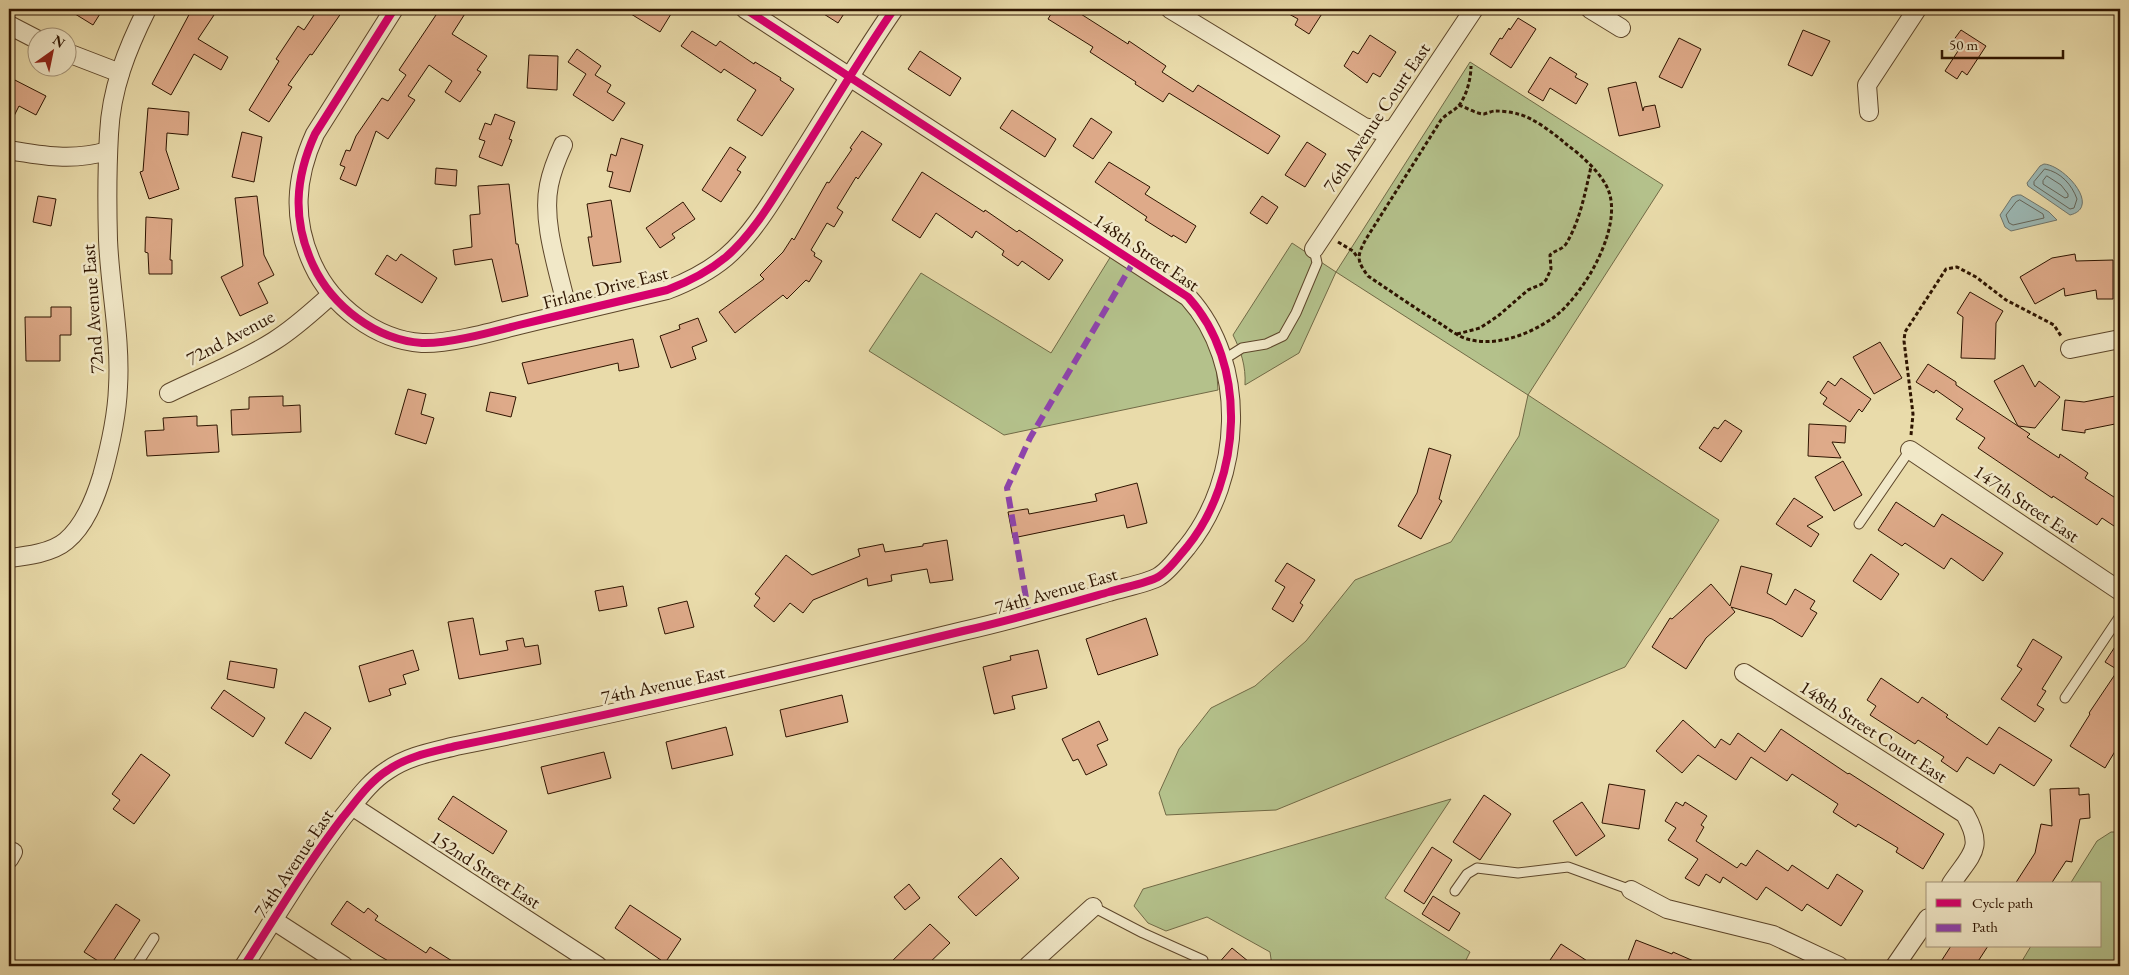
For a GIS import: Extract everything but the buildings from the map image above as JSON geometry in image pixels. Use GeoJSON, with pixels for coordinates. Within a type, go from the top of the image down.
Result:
{"type":"FeatureCollection","features":[{"type":"Feature","properties":{"kind":"street","name":"72nd Avenue East"},"geometry":{"type":"LineString","coordinates":[[9,558],[39,553],[65,542],[81,525],[88,512],[98,491],[109,452],[118,386],[103,152],[120,73],[133,37],[146,9]]}},
{"type":"Feature","properties":{"kind":"street","name":"Firlane Drive East"},"geometry":{"type":"LineString","coordinates":[[394,9],[315,134],[306,154],[300,175],[299,222],[308,253],[331,295],[346,309],[386,335],[423,343],[478,335],[667,290],[686,283],[705,272],[727,256],[746,235],[772,199],[894,9]]}},
{"type":"Feature","properties":{"kind":"street","name":"148th Street East"},"geometry":{"type":"LineString","coordinates":[[745,9],[847,80],[1188,297],[1198,308],[1211,328],[1223,360],[1228,381],[1231,419],[1227,459],[1210,512],[1196,535],[1177,559]]}},
{"type":"Feature","properties":{"kind":"street"},"geometry":{"type":"LineString","coordinates":[[1170,9],[1364,127],[1382,132],[1393,129]]}},
{"type":"Feature","properties":{"kind":"street","name":"76th Avenue Court East"},"geometry":{"type":"LineString","coordinates":[[1314,249],[1474,9]]}},
{"type":"Feature","properties":{"kind":"street"},"geometry":{"type":"LineString","coordinates":[[1590,9],[1621,28]]}},
{"type":"Feature","properties":{"kind":"street"},"geometry":{"type":"LineString","coordinates":[[1870,112],[1867,85],[1917,9]]}},
{"type":"Feature","properties":{"kind":"street"},"geometry":{"type":"LineString","coordinates":[[9,25],[28,35]]}},
{"type":"Feature","properties":{"kind":"street"},"geometry":{"type":"LineString","coordinates":[[78,57],[120,73]]}},
{"type":"Feature","properties":{"kind":"street"},"geometry":{"type":"LineString","coordinates":[[563,145],[551,179],[547,208],[549,230],[568,313]]}},
{"type":"Feature","properties":{"kind":"street"},"geometry":{"type":"LineString","coordinates":[[9,150],[69,158],[103,152]]}},
{"type":"Feature","properties":{"kind":"street","name":"72nd Avenue"},"geometry":{"type":"LineString","coordinates":[[169,393],[248,356],[275,340],[302,321],[331,295]]}},
{"type":"Feature","properties":{"kind":"street"},"geometry":{"type":"LineString","coordinates":[[2070,349],[2120,340]]}},
{"type":"Feature","properties":{"kind":"street","name":"147th Street East"},"geometry":{"type":"LineString","coordinates":[[1910,450],[2120,591]]}},
{"type":"Feature","properties":{"kind":"street","name":"74th Avenue East"},"geometry":{"type":"LineString","coordinates":[[244,966],[324,842],[352,806],[368,786],[387,770],[410,758],[456,746],[782,675],[1029,615],[1158,577],[1177,559]]}},
{"type":"Feature","properties":{"kind":"street","name":"148th Street Court East"},"geometry":{"type":"LineString","coordinates":[[1744,673],[1965,814],[1974,830],[1976,846],[1952,882]]}},
{"type":"Feature","properties":{"kind":"street","name":"152nd Street East"},"geometry":{"type":"LineString","coordinates":[[352,806],[598,966]]}},
{"type":"Feature","properties":{"kind":"street"},"geometry":{"type":"LineString","coordinates":[[1632,890],[1667,909],[1773,935],[1839,966]]}},
{"type":"Feature","properties":{"kind":"street"},"geometry":{"type":"LineString","coordinates":[[1028,966],[1093,907]]}},
{"type":"Feature","properties":{"kind":"street"},"geometry":{"type":"LineString","coordinates":[[273,920],[344,966]]}},
{"type":"Feature","properties":{"kind":"street"},"geometry":{"type":"LineString","coordinates":[[1895,966],[1926,921]]}},
{"type":"Feature","properties":{"kind":"lane"},"geometry":{"type":"LineString","coordinates":[[1223,360],[1242,348],[1266,344],[1283,336],[1290,326],[1317,263],[1314,249]]}},
{"type":"Feature","properties":{"kind":"lane"},"geometry":{"type":"LineString","coordinates":[[1859,524],[1910,450]]}},
{"type":"Feature","properties":{"kind":"lane"},"geometry":{"type":"LineString","coordinates":[[2065,698],[2120,616]]}},
{"type":"Feature","properties":{"kind":"lane"},"geometry":{"type":"LineString","coordinates":[[1455,891],[1466,874],[1477,868],[1518,873],[1568,867],[1632,890]]}},
{"type":"Feature","properties":{"kind":"lane"},"geometry":{"type":"LineString","coordinates":[[1093,907],[1143,933],[1203,960]]}},
{"type":"Feature","properties":{"kind":"lane"},"geometry":{"type":"LineString","coordinates":[[136,966],[154,938]]}},
{"type":"Feature","properties":{"kind":"path"},"geometry":{"type":"LineString","coordinates":[[1358,258],[1366,239],[1441,120],[1447,113],[1459,105],[1470,81],[1471,66]]}},
{"type":"Feature","properties":{"kind":"path"},"geometry":{"type":"LineString","coordinates":[[1324,234],[1353,250],[1360,266],[1368,276],[1422,313],[1468,339],[1480,341],[1510,339],[1531,331],[1554,317],[1574,295],[1604,247],[1609,233],[1611,213],[1609,192],[1604,182],[1591,167],[1567,144],[1520,114],[1495,111],[1483,114],[1459,105]]}},
{"type":"Feature","properties":{"kind":"path"},"geometry":{"type":"LineString","coordinates":[[1457,334],[1480,328],[1498,316],[1528,290],[1546,280],[1551,270],[1550,255],[1565,245],[1574,228],[1586,192],[1591,167]]}},
{"type":"Feature","properties":{"kind":"path"},"geometry":{"type":"LineString","coordinates":[[1910,450],[1913,414],[1904,341],[1905,332],[1946,269],[1957,267],[1976,277],[2006,300],[2054,325],[2070,349]]}},
{"type":"Feature","properties":{"kind":"green space"},"geometry":{"type":"Polygon","coordinates":[[[1470,62],[1663,185],[1528,395],[1336,272],[1470,62]]]}},
{"type":"Feature","properties":{"kind":"green space"},"geometry":{"type":"Polygon","coordinates":[[[1292,243],[1336,272],[1299,353],[1245,385],[1245,371],[1233,335],[1292,243]]]}},
{"type":"Feature","properties":{"kind":"green space"},"geometry":{"type":"Polygon","coordinates":[[[1111,256],[1182,302],[1197,318],[1216,361],[1218,390],[1004,435],[869,351],[921,273],[1051,353],[1111,256]]]}},
{"type":"Feature","properties":{"kind":"green space"},"geometry":{"type":"Polygon","coordinates":[[[1528,395],[1719,520],[1625,667],[1276,810],[1166,815],[1159,793],[1179,749],[1211,708],[1255,686],[1306,641],[1355,580],[1451,542],[1519,436],[1528,395]]]}},
{"type":"Feature","properties":{"kind":"green space"},"geometry":{"type":"Polygon","coordinates":[[[1451,799],[1385,898],[1470,952],[1463,966],[1272,966],[1270,952],[1207,917],[1166,931],[1148,923],[1134,906],[1143,889],[1451,799]]]}},
{"type":"Feature","properties":{"kind":"green space"},"geometry":{"type":"Polygon","coordinates":[[[2111,832],[2120,832],[2120,966],[2019,966],[2030,948],[2102,948],[2102,882],[2071,882],[2097,841],[2111,832]]]}},
{"type":"Feature","properties":{"kind":"water"},"geometry":{"type":"Polygon","coordinates":[[[2044,164],[2061,171],[2076,187],[2081,196],[2082,204],[2079,211],[2070,215],[2028,186],[2027,183],[2040,166],[2044,164]]]}},
{"type":"Feature","properties":{"kind":"water"},"geometry":{"type":"Polygon","coordinates":[[[2021,195],[2049,212],[2057,220],[2011,231],[2005,227],[2000,215],[2012,197],[2021,195]]]}},
{"type":"Feature","properties":{"kind":"marked path"},"geometry":{"type":"LineString","coordinates":[[1029,615],[1007,488],[1030,438],[1134,261]]}},
{"type":"Feature","properties":{"kind":"cycle path"},"geometry":{"type":"LineString","coordinates":[[394,9],[315,134],[303,167],[300,183],[299,215],[306,248],[313,265],[321,280],[344,307],[372,328],[388,335],[422,343],[445,342],[470,337],[667,290],[683,284],[712,267],[736,248],[762,216],[894,9]]}},
{"type":"Feature","properties":{"kind":"cycle path"},"geometry":{"type":"LineString","coordinates":[[244,966],[304,872],[343,817],[375,780],[404,761],[456,746],[710,691],[981,627],[1141,583],[1158,577],[1170,567],[1187,547],[1205,519],[1219,489],[1228,456],[1231,422],[1229,388],[1221,355],[1208,324],[1188,297],[745,9]]}}]}
